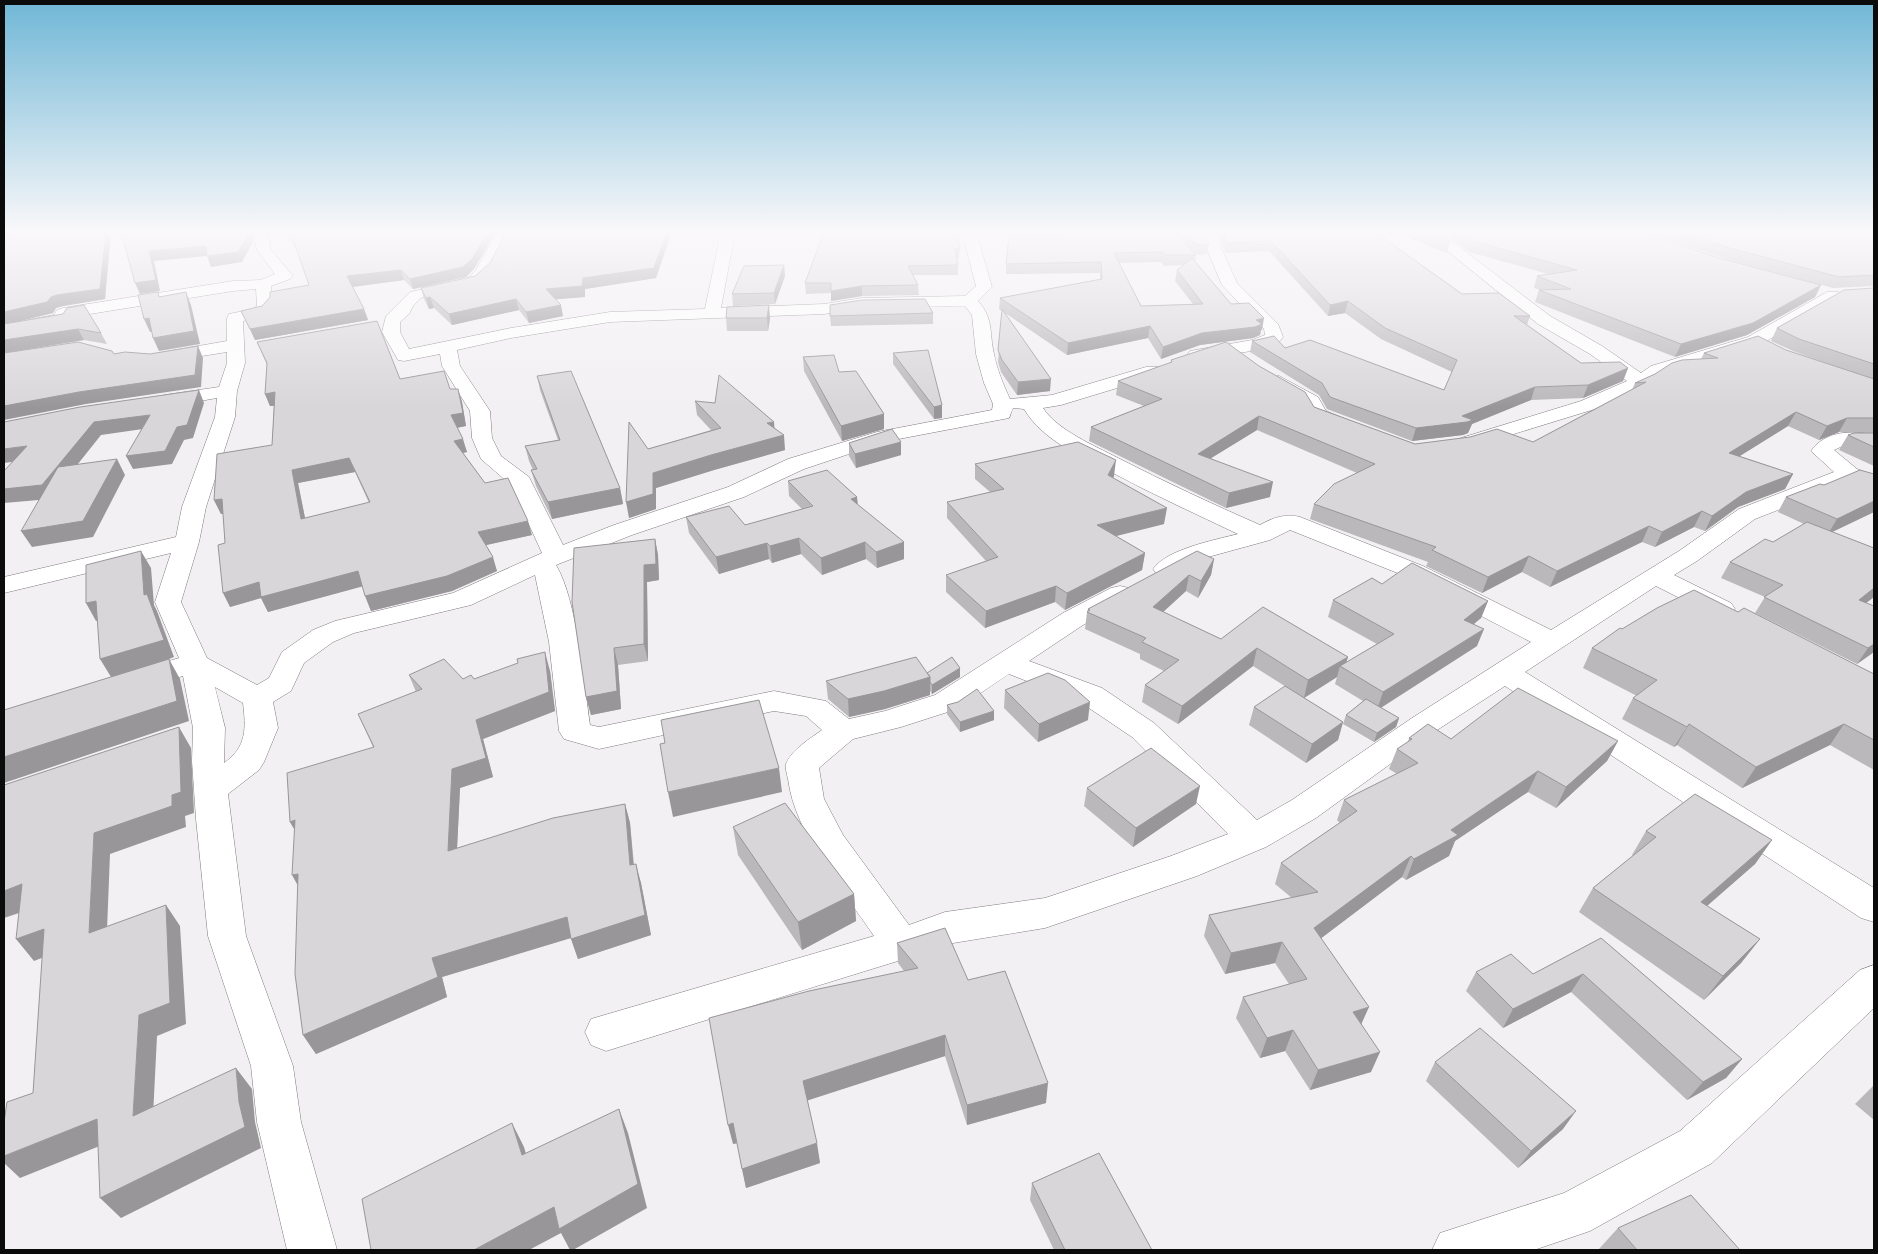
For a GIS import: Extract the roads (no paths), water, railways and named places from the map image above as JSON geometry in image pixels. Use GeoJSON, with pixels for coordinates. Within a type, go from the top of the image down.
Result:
{"type":"FeatureCollection","features":[{"type":"Feature","properties":{"kind":"street"},"geometry":{"type":"LineString","coordinates":[[4,330],[62,319],[63,313],[205,291]]}},
{"type":"Feature","properties":{"kind":"street"},"geometry":{"type":"LineString","coordinates":[[264,291],[265,307],[259,313],[235,318],[242,348],[228,392],[225,417],[194,506],[187,542],[168,602],[195,663],[195,733],[210,789],[227,936],[272,1066],[279,1122],[312,1250]]}},
{"type":"Feature","properties":{"kind":"street"},"geometry":{"type":"LineString","coordinates":[[435,291],[416,295],[405,304],[404,311],[384,324],[391,332],[404,356],[565,323],[610,317],[824,309],[862,303],[969,301],[980,291]]}},
{"type":"Feature","properties":{"kind":"street"},"geometry":{"type":"LineString","coordinates":[[712,314],[717,291]]}},
{"type":"Feature","properties":{"kind":"street"},"geometry":{"type":"LineString","coordinates":[[257,698],[281,684],[292,658],[323,636],[351,625],[462,598],[496,585],[548,559],[623,530],[736,492],[796,464],[884,436],[1003,409],[1035,411],[1054,402],[1147,373],[1215,349],[1263,344],[1274,337],[1272,328],[1235,291]]}},
{"type":"Feature","properties":{"kind":"street"},"geometry":{"type":"LineString","coordinates":[[1506,291],[1544,320],[1596,350],[1641,382]]}},
{"type":"Feature","properties":{"kind":"street"},"geometry":{"type":"LineString","coordinates":[[1447,446],[1465,443],[1588,405],[1641,382],[1658,370],[1762,345],[1780,328],[1841,295],[1817,291]]}},
{"type":"Feature","properties":{"kind":"street"},"geometry":{"type":"LineString","coordinates":[[969,301],[980,314],[985,354],[1003,409]]}},
{"type":"Feature","properties":{"kind":"street"},"geometry":{"type":"LineString","coordinates":[[447,346],[451,366],[480,411],[482,438],[492,459],[521,482],[548,559],[546,567],[569,675],[575,731],[600,738],[774,701],[815,708],[843,731]]}},
{"type":"Feature","properties":{"kind":"street"},"geometry":{"type":"LineString","coordinates":[[147,358],[242,348]]}},
{"type":"Feature","properties":{"kind":"street"},"geometry":{"type":"LineString","coordinates":[[1229,348],[1311,401],[1318,415],[1361,432]]}},
{"type":"Feature","properties":{"kind":"street"},"geometry":{"type":"LineString","coordinates":[[142,404],[228,392]]}},
{"type":"Feature","properties":{"kind":"street"},"geometry":{"type":"LineString","coordinates":[[1035,411],[1082,448],[1163,490],[1261,535]]}},
{"type":"Feature","properties":{"kind":"street"},"geometry":{"type":"LineString","coordinates":[[1874,440],[1839,438],[1827,444],[1822,451],[1849,474],[1874,483]]}},
{"type":"Feature","properties":{"kind":"street"},"geometry":{"type":"LineString","coordinates":[[606,1032],[700,1002],[902,944],[945,928],[1045,913],[1184,866],[1254,838],[1304,809],[1422,724],[1506,673],[1551,641],[1688,556],[1747,514],[1849,474]]}},
{"type":"Feature","properties":{"kind":"street"},"geometry":{"type":"LineString","coordinates":[[902,944],[831,845],[806,793],[802,765],[818,749],[843,731],[890,720],[946,702],[1073,619],[1199,552],[1261,535],[1278,525],[1292,522],[1414,571],[1551,641]]}},
{"type":"Feature","properties":{"kind":"street"},"geometry":{"type":"LineString","coordinates":[[4,585],[187,542]]}},
{"type":"Feature","properties":{"kind":"street"},"geometry":{"type":"LineString","coordinates":[[1655,575],[1741,619]]}},
{"type":"Feature","properties":{"kind":"street"},"geometry":{"type":"LineString","coordinates":[[1008,661],[1028,672],[1092,695],[1143,730],[1254,838]]}},
{"type":"Feature","properties":{"kind":"street"},"geometry":{"type":"LineString","coordinates":[[113,688],[195,663],[257,698]]}},
{"type":"Feature","properties":{"kind":"street"},"geometry":{"type":"LineString","coordinates":[[1506,673],[1874,907]]}},
{"type":"Feature","properties":{"kind":"street"},"geometry":{"type":"LineString","coordinates":[[210,789],[248,762],[262,728],[257,698]]}},
{"type":"Feature","properties":{"kind":"street"},"geometry":{"type":"LineString","coordinates":[[1457,1250],[1573,1214],[1696,1148],[1874,982]]}}]}
